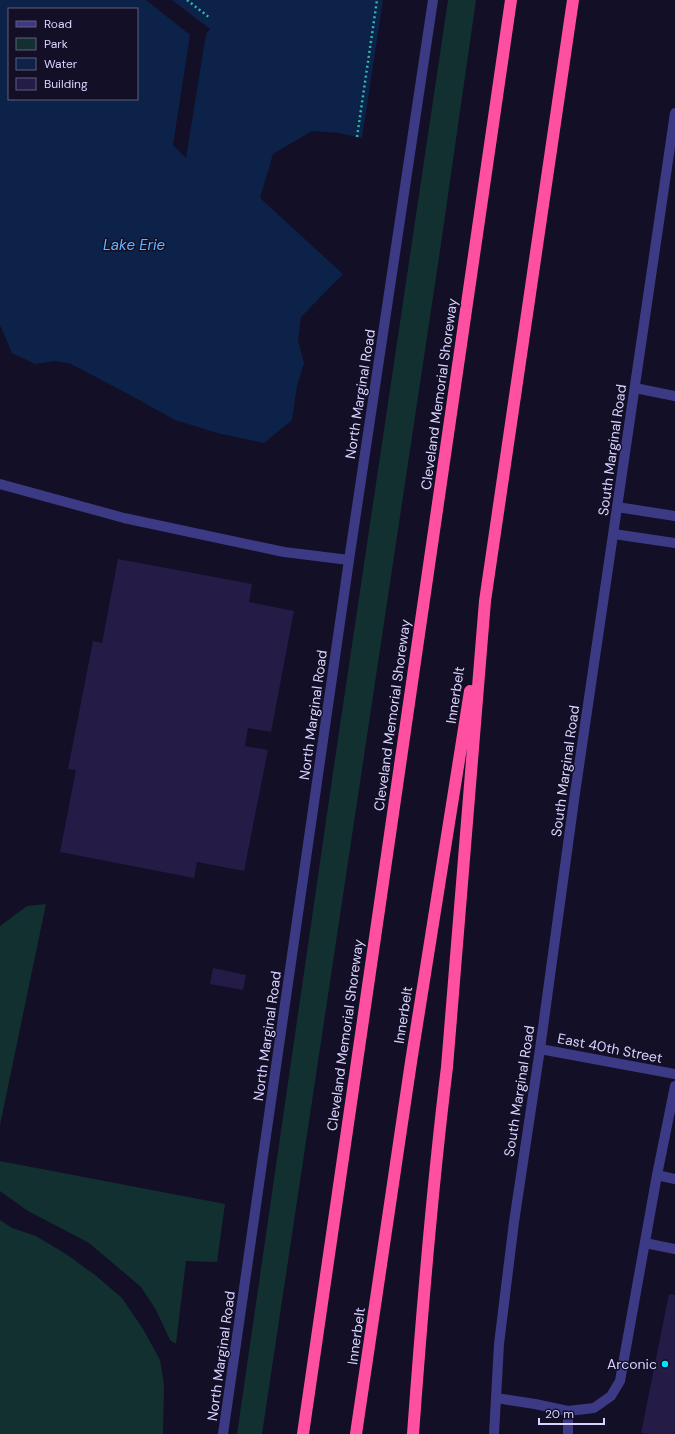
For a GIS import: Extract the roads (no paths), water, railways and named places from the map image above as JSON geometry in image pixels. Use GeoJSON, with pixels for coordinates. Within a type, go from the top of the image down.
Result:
{"type":"FeatureCollection","features":[{"type":"Feature","properties":{"kind":"highway","name":"Cleveland Memorial Shoreway"},"geometry":{"type":"LineString","coordinates":[[302,1434],[511,0]]}},
{"type":"Feature","properties":{"kind":"highway"},"geometry":{"type":"LineString","coordinates":[[413,1434],[431,1218],[447,1066],[485,601],[573,0]]}},
{"type":"Feature","properties":{"kind":"highway","name":"Innerbelt"},"geometry":{"type":"LineString","coordinates":[[356,1434],[412,1054],[485,601]]}},
{"type":"Feature","properties":{"kind":"street","name":"North Marginal Road"},"geometry":{"type":"LineString","coordinates":[[224,1434],[350,560],[433,0]]}},
{"type":"Feature","properties":{"kind":"street","name":"South Marginal Road"},"geometry":{"type":"LineString","coordinates":[[494,1434],[499,1344],[507,1273],[540,1049],[576,785],[675,113]]}},
{"type":"Feature","properties":{"kind":"street"},"geometry":{"type":"LineString","coordinates":[[635,388],[675,396]]}},
{"type":"Feature","properties":{"kind":"street"},"geometry":{"type":"LineString","coordinates":[[0,484],[124,518],[284,552],[350,560]]}},
{"type":"Feature","properties":{"kind":"street"},"geometry":{"type":"LineString","coordinates":[[617,507],[675,516]]}},
{"type":"Feature","properties":{"kind":"street"},"geometry":{"type":"LineString","coordinates":[[614,534],[675,542]]}},
{"type":"Feature","properties":{"kind":"street","name":"East 40th Street"},"geometry":{"type":"LineString","coordinates":[[540,1049],[675,1074]]}},
{"type":"Feature","properties":{"kind":"street"},"geometry":{"type":"LineString","coordinates":[[496,1398],[568,1411],[594,1408],[611,1396],[620,1381],[644,1243],[675,1086]]}},
{"type":"Feature","properties":{"kind":"street"},"geometry":{"type":"LineString","coordinates":[[657,1175],[675,1179]]}},
{"type":"Feature","properties":{"kind":"street"},"geometry":{"type":"LineString","coordinates":[[644,1243],[675,1249]]}},
{"type":"Feature","properties":{"kind":"street"},"geometry":{"type":"LineString","coordinates":[[568,1411],[568,1434]]}},
{"type":"Feature","properties":{"kind":"water","name":"Lake Erie"},"geometry":{"type":"Polygon","coordinates":[[[0,0],[383,0],[362,138],[339,133],[312,131],[273,154],[260,198],[343,274],[301,317],[298,340],[304,363],[297,386],[292,420],[264,443],[221,434],[175,420],[71,364],[56,361],[35,364],[12,353],[0,325],[0,0]]]}},
{"type":"Feature","properties":{"kind":"place","name":"Arconic"},"geometry":{"type":"Point","coordinates":[665,1364]}}]}
